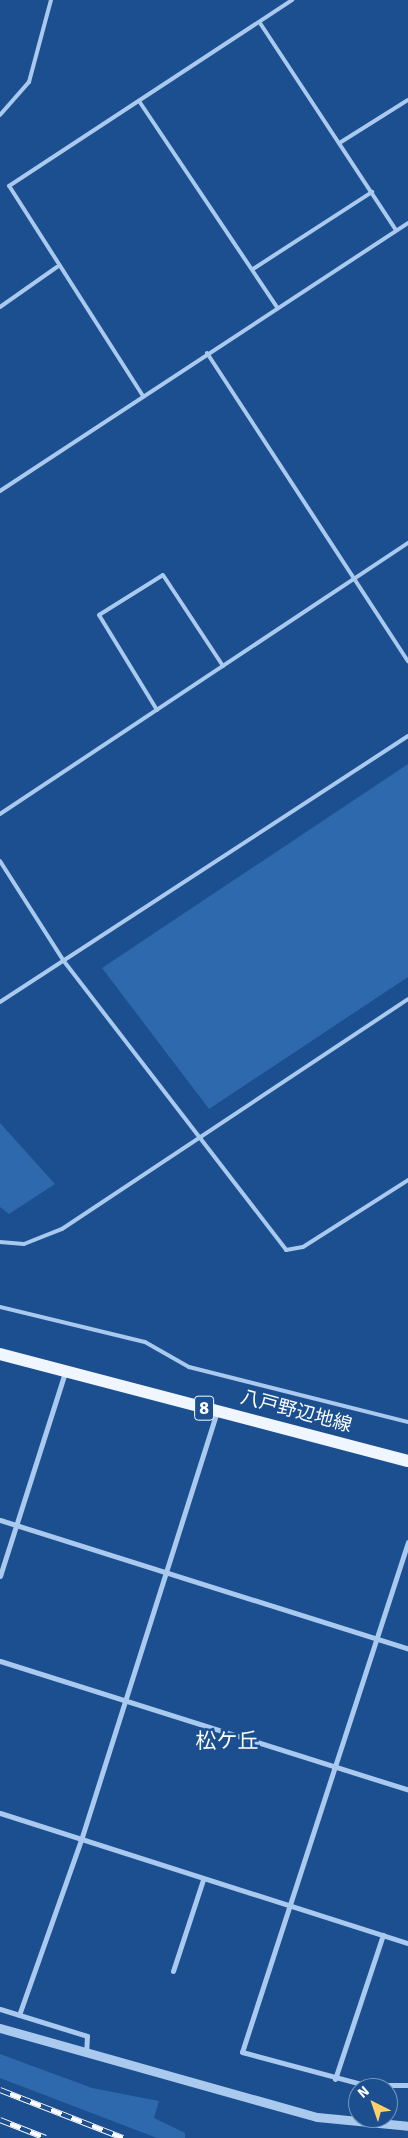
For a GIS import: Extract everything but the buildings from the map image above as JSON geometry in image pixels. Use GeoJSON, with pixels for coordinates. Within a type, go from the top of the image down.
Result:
{"type":"FeatureCollection","features":[{"type":"Feature","properties":{"kind":"main road","name":"八戸野辺地線"},"geometry":{"type":"LineString","coordinates":[[0,1354],[408,1461]]}},
{"type":"Feature","properties":{"kind":"street"},"geometry":{"type":"LineString","coordinates":[[0,1576],[65,1372]]}},
{"type":"Feature","properties":{"kind":"street"},"geometry":{"type":"LineString","coordinates":[[18,2015],[81,1840],[124,1700],[218,1411]]}},
{"type":"Feature","properties":{"kind":"street"},"geometry":{"type":"LineString","coordinates":[[0,1520],[408,1649]]}},
{"type":"Feature","properties":{"kind":"street"},"geometry":{"type":"LineString","coordinates":[[408,1542],[242,2052],[335,2079],[365,2085],[408,2085]]}},
{"type":"Feature","properties":{"kind":"street"},"geometry":{"type":"LineString","coordinates":[[0,1661],[408,1790]]}},
{"type":"Feature","properties":{"kind":"street"},"geometry":{"type":"LineString","coordinates":[[0,1813],[203,1880],[289,1904],[408,1943]]}},
{"type":"Feature","properties":{"kind":"street"},"geometry":{"type":"LineString","coordinates":[[173,1971],[203,1880]]}},
{"type":"Feature","properties":{"kind":"street"},"geometry":{"type":"LineString","coordinates":[[335,2079],[383,1935]]}},
{"type":"Feature","properties":{"kind":"street"},"geometry":{"type":"LineString","coordinates":[[0,2009],[87,2036],[86,2053]]}},
{"type":"Feature","properties":{"kind":"street"},"geometry":{"type":"LineString","coordinates":[[0,2028],[317,2117],[408,2126]]}},
{"type":"Feature","properties":{"kind":"lane"},"geometry":{"type":"LineString","coordinates":[[0,115],[29,82],[52,0]]}},
{"type":"Feature","properties":{"kind":"lane"},"geometry":{"type":"LineString","coordinates":[[143,396],[57,267],[9,186],[260,23],[292,0]]}},
{"type":"Feature","properties":{"kind":"lane"},"geometry":{"type":"LineString","coordinates":[[260,23],[341,142],[396,230]]}},
{"type":"Feature","properties":{"kind":"lane"},"geometry":{"type":"LineString","coordinates":[[341,142],[408,100]]}},
{"type":"Feature","properties":{"kind":"lane"},"geometry":{"type":"LineString","coordinates":[[139,101],[277,306]]}},
{"type":"Feature","properties":{"kind":"lane"},"geometry":{"type":"LineString","coordinates":[[252,269],[372,192]]}},
{"type":"Feature","properties":{"kind":"lane"},"geometry":{"type":"LineString","coordinates":[[0,491],[277,306],[408,223]]}},
{"type":"Feature","properties":{"kind":"lane"},"geometry":{"type":"LineString","coordinates":[[0,307],[57,267]]}},
{"type":"Feature","properties":{"kind":"lane"},"geometry":{"type":"LineString","coordinates":[[207,352],[408,661]]}},
{"type":"Feature","properties":{"kind":"lane"},"geometry":{"type":"LineString","coordinates":[[0,814],[408,543]]}},
{"type":"Feature","properties":{"kind":"lane"},"geometry":{"type":"LineString","coordinates":[[157,710],[100,615],[163,575],[223,666]]}},
{"type":"Feature","properties":{"kind":"lane"},"geometry":{"type":"LineString","coordinates":[[0,1002],[408,736]]}},
{"type":"Feature","properties":{"kind":"lane"},"geometry":{"type":"LineString","coordinates":[[0,861],[63,960],[201,1136],[286,1250],[303,1247],[408,1180]]}},
{"type":"Feature","properties":{"kind":"lane"},"geometry":{"type":"LineString","coordinates":[[0,1242],[24,1244],[62,1229],[408,999]]}},
{"type":"Feature","properties":{"kind":"lane"},"geometry":{"type":"LineString","coordinates":[[0,1307],[145,1342],[189,1367],[408,1422]]}},
{"type":"Feature","properties":{"kind":"shaded area"},"geometry":{"type":"Polygon","coordinates":[[[408,764],[408,977],[209,1109],[102,968],[408,764]]]}},
{"type":"Feature","properties":{"kind":"shaded area"},"geometry":{"type":"Polygon","coordinates":[[[0,1123],[55,1184],[9,1214],[0,1207],[0,1123]]]}},
{"type":"Feature","properties":{"kind":"shaded area"},"geometry":{"type":"Polygon","coordinates":[[[0,2054],[92,2088],[159,2101],[154,2118],[185,2133],[185,2138],[157,2138],[0,2078],[0,2054]]]}},
{"type":"Feature","properties":{"kind":"railway"},"geometry":{"type":"LineString","coordinates":[[0,2090],[123,2138]]}},
{"type":"Feature","properties":{"kind":"railway"},"geometry":{"type":"LineString","coordinates":[[0,2120],[46,2138]]}},
{"type":"Feature","properties":{"kind":"district","name":"松ケ丘"},"geometry":{"type":"Point","coordinates":[227,1741]}}]}
